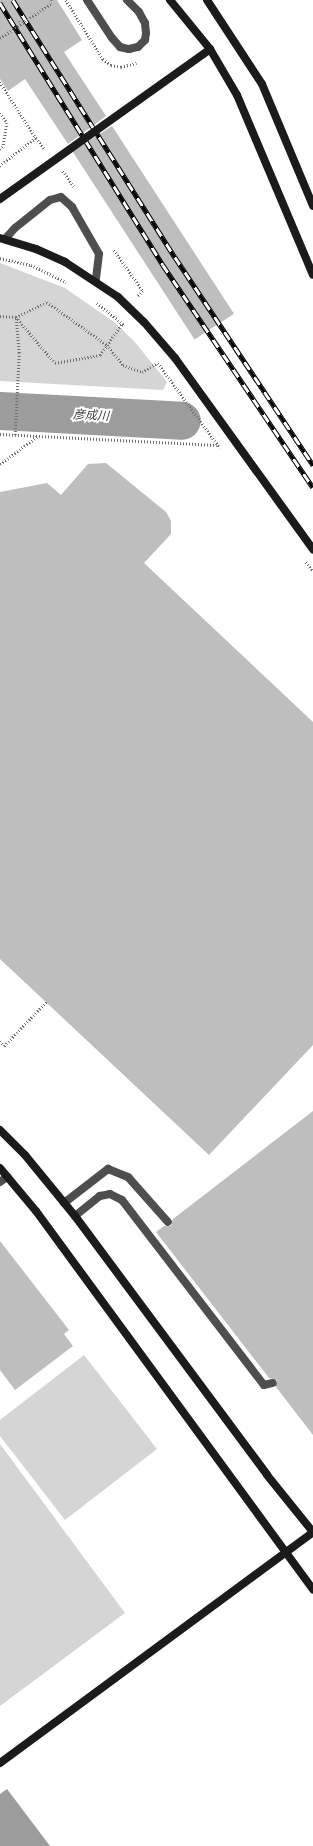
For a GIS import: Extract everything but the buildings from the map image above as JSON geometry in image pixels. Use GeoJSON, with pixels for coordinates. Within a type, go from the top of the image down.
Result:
{"type":"FeatureCollection","features":[{"type":"Feature","properties":{"kind":"street"},"geometry":{"type":"LineString","coordinates":[[87,0],[112,38],[120,47],[129,49],[138,47],[145,40],[146,33],[145,23],[139,12],[127,0]]}},
{"type":"Feature","properties":{"kind":"street"},"geometry":{"type":"LineString","coordinates":[[170,0],[210,49],[237,95],[313,275]]}},
{"type":"Feature","properties":{"kind":"street"},"geometry":{"type":"LineString","coordinates":[[208,0],[262,84],[313,206]]}},
{"type":"Feature","properties":{"kind":"street"},"geometry":{"type":"LineString","coordinates":[[0,199],[210,49]]}},
{"type":"Feature","properties":{"kind":"street"},"geometry":{"type":"LineString","coordinates":[[96,280],[99,254],[72,207],[60,197],[50,200],[14,228],[3,239],[36,249],[96,280],[144,322],[175,358],[313,549]]}},
{"type":"Feature","properties":{"kind":"street"},"geometry":{"type":"LineString","coordinates":[[0,1130],[25,1155],[75,1216],[262,1468],[313,1532],[0,1763]]}},
{"type":"Feature","properties":{"kind":"street"},"geometry":{"type":"LineString","coordinates":[[0,1168],[44,1222],[237,1488],[286,1551],[313,1589]]}},
{"type":"Feature","properties":{"kind":"street"},"geometry":{"type":"LineString","coordinates":[[64,1203],[108,1169],[128,1177],[168,1222]]}},
{"type":"Feature","properties":{"kind":"street"},"geometry":{"type":"LineString","coordinates":[[0,1182],[7,1177]]}},
{"type":"Feature","properties":{"kind":"street"},"geometry":{"type":"LineString","coordinates":[[75,1216],[100,1196],[110,1194],[122,1200],[264,1385],[273,1383]]}},
{"type":"Feature","properties":{"kind":"path"},"geometry":{"type":"LineString","coordinates":[[0,38],[52,1]]}},
{"type":"Feature","properties":{"kind":"path"},"geometry":{"type":"LineString","coordinates":[[0,82],[36,138],[0,166]]}},
{"type":"Feature","properties":{"kind":"path"},"geometry":{"type":"LineString","coordinates":[[0,113],[7,123],[3,147],[0,149]]}},
{"type":"Feature","properties":{"kind":"path"},"geometry":{"type":"LineString","coordinates":[[0,258],[31,265],[68,283]]}},
{"type":"Feature","properties":{"kind":"path"},"geometry":{"type":"LineString","coordinates":[[0,316],[16,317],[47,302],[107,346],[123,365],[142,372],[157,363]]}},
{"type":"Feature","properties":{"kind":"path"},"geometry":{"type":"LineString","coordinates":[[96,302],[126,327]]}},
{"type":"Feature","properties":{"kind":"path"},"geometry":{"type":"LineString","coordinates":[[16,317],[55,363],[100,356],[122,324]]}},
{"type":"Feature","properties":{"kind":"path"},"geometry":{"type":"LineString","coordinates":[[15,435],[19,353],[16,317]]}},
{"type":"Feature","properties":{"kind":"path"},"geometry":{"type":"LineString","coordinates":[[153,357],[222,451]]}},
{"type":"Feature","properties":{"kind":"path"},"geometry":{"type":"LineString","coordinates":[[0,434],[217,445]]}},
{"type":"Feature","properties":{"kind":"path"},"geometry":{"type":"LineString","coordinates":[[0,464],[38,436]]}},
{"type":"Feature","properties":{"kind":"path"},"geometry":{"type":"LineString","coordinates":[[304,559],[313,571]]}},
{"type":"Feature","properties":{"kind":"path"},"geometry":{"type":"LineString","coordinates":[[0,1041],[4,1046],[46,1002]]}},
{"type":"Feature","properties":{"kind":"shaded area"},"geometry":{"type":"Polygon","coordinates":[[[0,263],[65,288],[114,322],[134,341],[167,382],[163,390],[0,381],[0,263]]]}},
{"type":"Feature","properties":{"kind":"shaded area"},"geometry":{"type":"Polygon","coordinates":[[[84,1355],[157,1449],[65,1520],[0,1436],[0,1420],[84,1355]]]}},
{"type":"Feature","properties":{"kind":"shaded area"},"geometry":{"type":"Polygon","coordinates":[[[0,1444],[125,1613],[0,1706],[0,1444]]]}},
{"type":"Feature","properties":{"kind":"shaded area"},"geometry":{"type":"Polygon","coordinates":[[[7,1789],[50,1846],[0,1846],[0,1794],[7,1789]]]}},
{"type":"Feature","properties":{"kind":"waterway","name":"彦成川"},"geometry":{"type":"LineString","coordinates":[[0,411],[182,421]]}},
{"type":"Feature","properties":{"kind":"railway"},"geometry":{"type":"LineString","coordinates":[[13,0],[175,257],[313,465]]}},
{"type":"Feature","properties":{"kind":"railway"},"geometry":{"type":"LineString","coordinates":[[0,3],[163,265],[313,487]]}}]}
